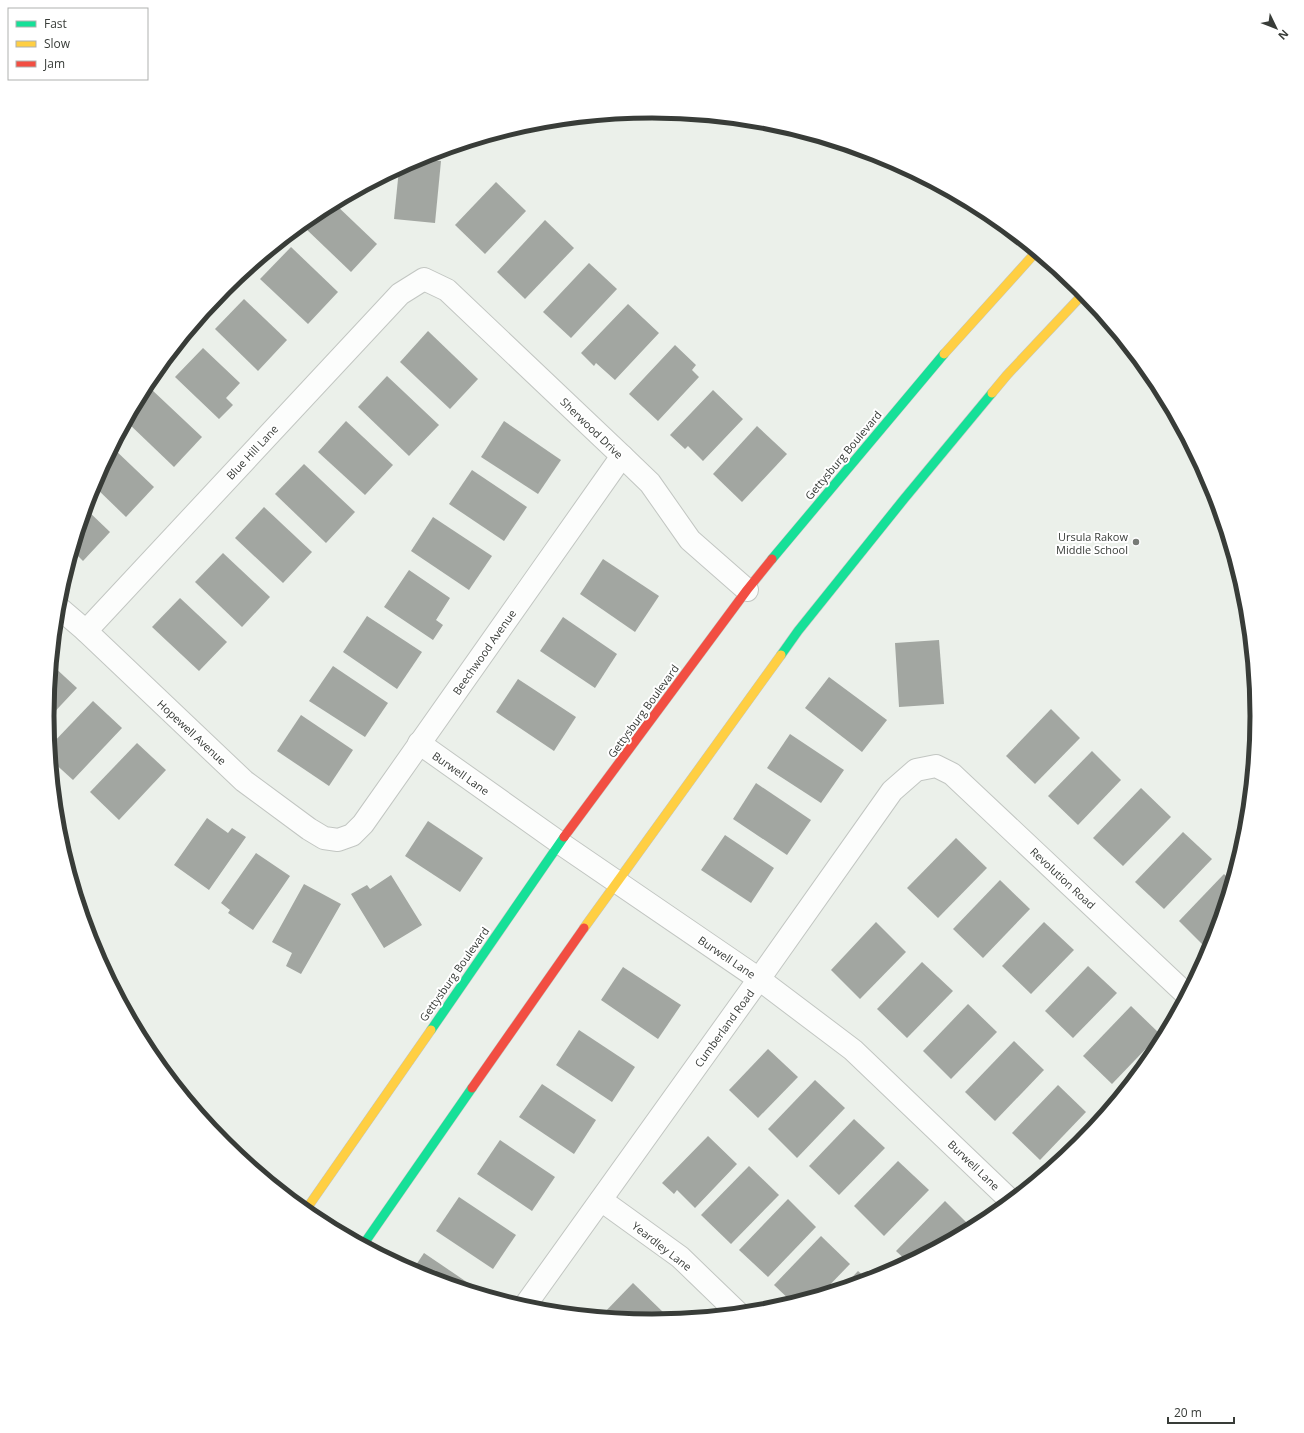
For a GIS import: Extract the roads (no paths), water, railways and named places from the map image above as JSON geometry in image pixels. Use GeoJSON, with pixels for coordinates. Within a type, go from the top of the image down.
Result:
{"type":"FeatureCollection","features":[{"type":"Feature","properties":{"kind":"street","name":"Gettysburg Boulevard"},"geometry":{"type":"LineString","coordinates":[[308,1205],[560,843],[747,590],[935,364],[1033,256]]}},
{"type":"Feature","properties":{"kind":"street","name":"Sherwood Drive"},"geometry":{"type":"LineString","coordinates":[[424,280],[447,290],[622,456],[650,484],[690,540],[747,590]]}},
{"type":"Feature","properties":{"kind":"street","name":"Blue Hill Lane"},"geometry":{"type":"LineString","coordinates":[[86,631],[400,294],[424,280]]}},
{"type":"Feature","properties":{"kind":"street"},"geometry":{"type":"LineString","coordinates":[[365,1241],[617,881],[798,631],[904,499],[1007,375],[1080,299]]}},
{"type":"Feature","properties":{"kind":"street","name":"Beechwood Avenue"},"geometry":{"type":"LineString","coordinates":[[338,840],[352,835],[363,824],[622,456]]}},
{"type":"Feature","properties":{"kind":"street","name":"Hopewell Avenue"},"geometry":{"type":"LineString","coordinates":[[63,611],[86,631],[244,782],[324,838],[338,840]]}},
{"type":"Feature","properties":{"kind":"street","name":"Burwell Lane"},"geometry":{"type":"LineString","coordinates":[[419,743],[560,843],[759,979],[853,1050],[1008,1197]]}},
{"type":"Feature","properties":{"kind":"street","name":"Cumberland Road"},"geometry":{"type":"LineString","coordinates":[[528,1301],[892,791],[916,770],[936,766]]}},
{"type":"Feature","properties":{"kind":"street","name":"Revolution Road"},"geometry":{"type":"LineString","coordinates":[[936,766],[952,774],[966,786],[1183,991]]}},
{"type":"Feature","properties":{"kind":"street","name":"Yeardley Lane"},"geometry":{"type":"LineString","coordinates":[[601,1200],[680,1257],[733,1308]]}},
{"type":"Feature","properties":{"kind":"place","name":"Ursula Rakow Middle School"},"geometry":{"type":"Point","coordinates":[1136,542]}}]}
